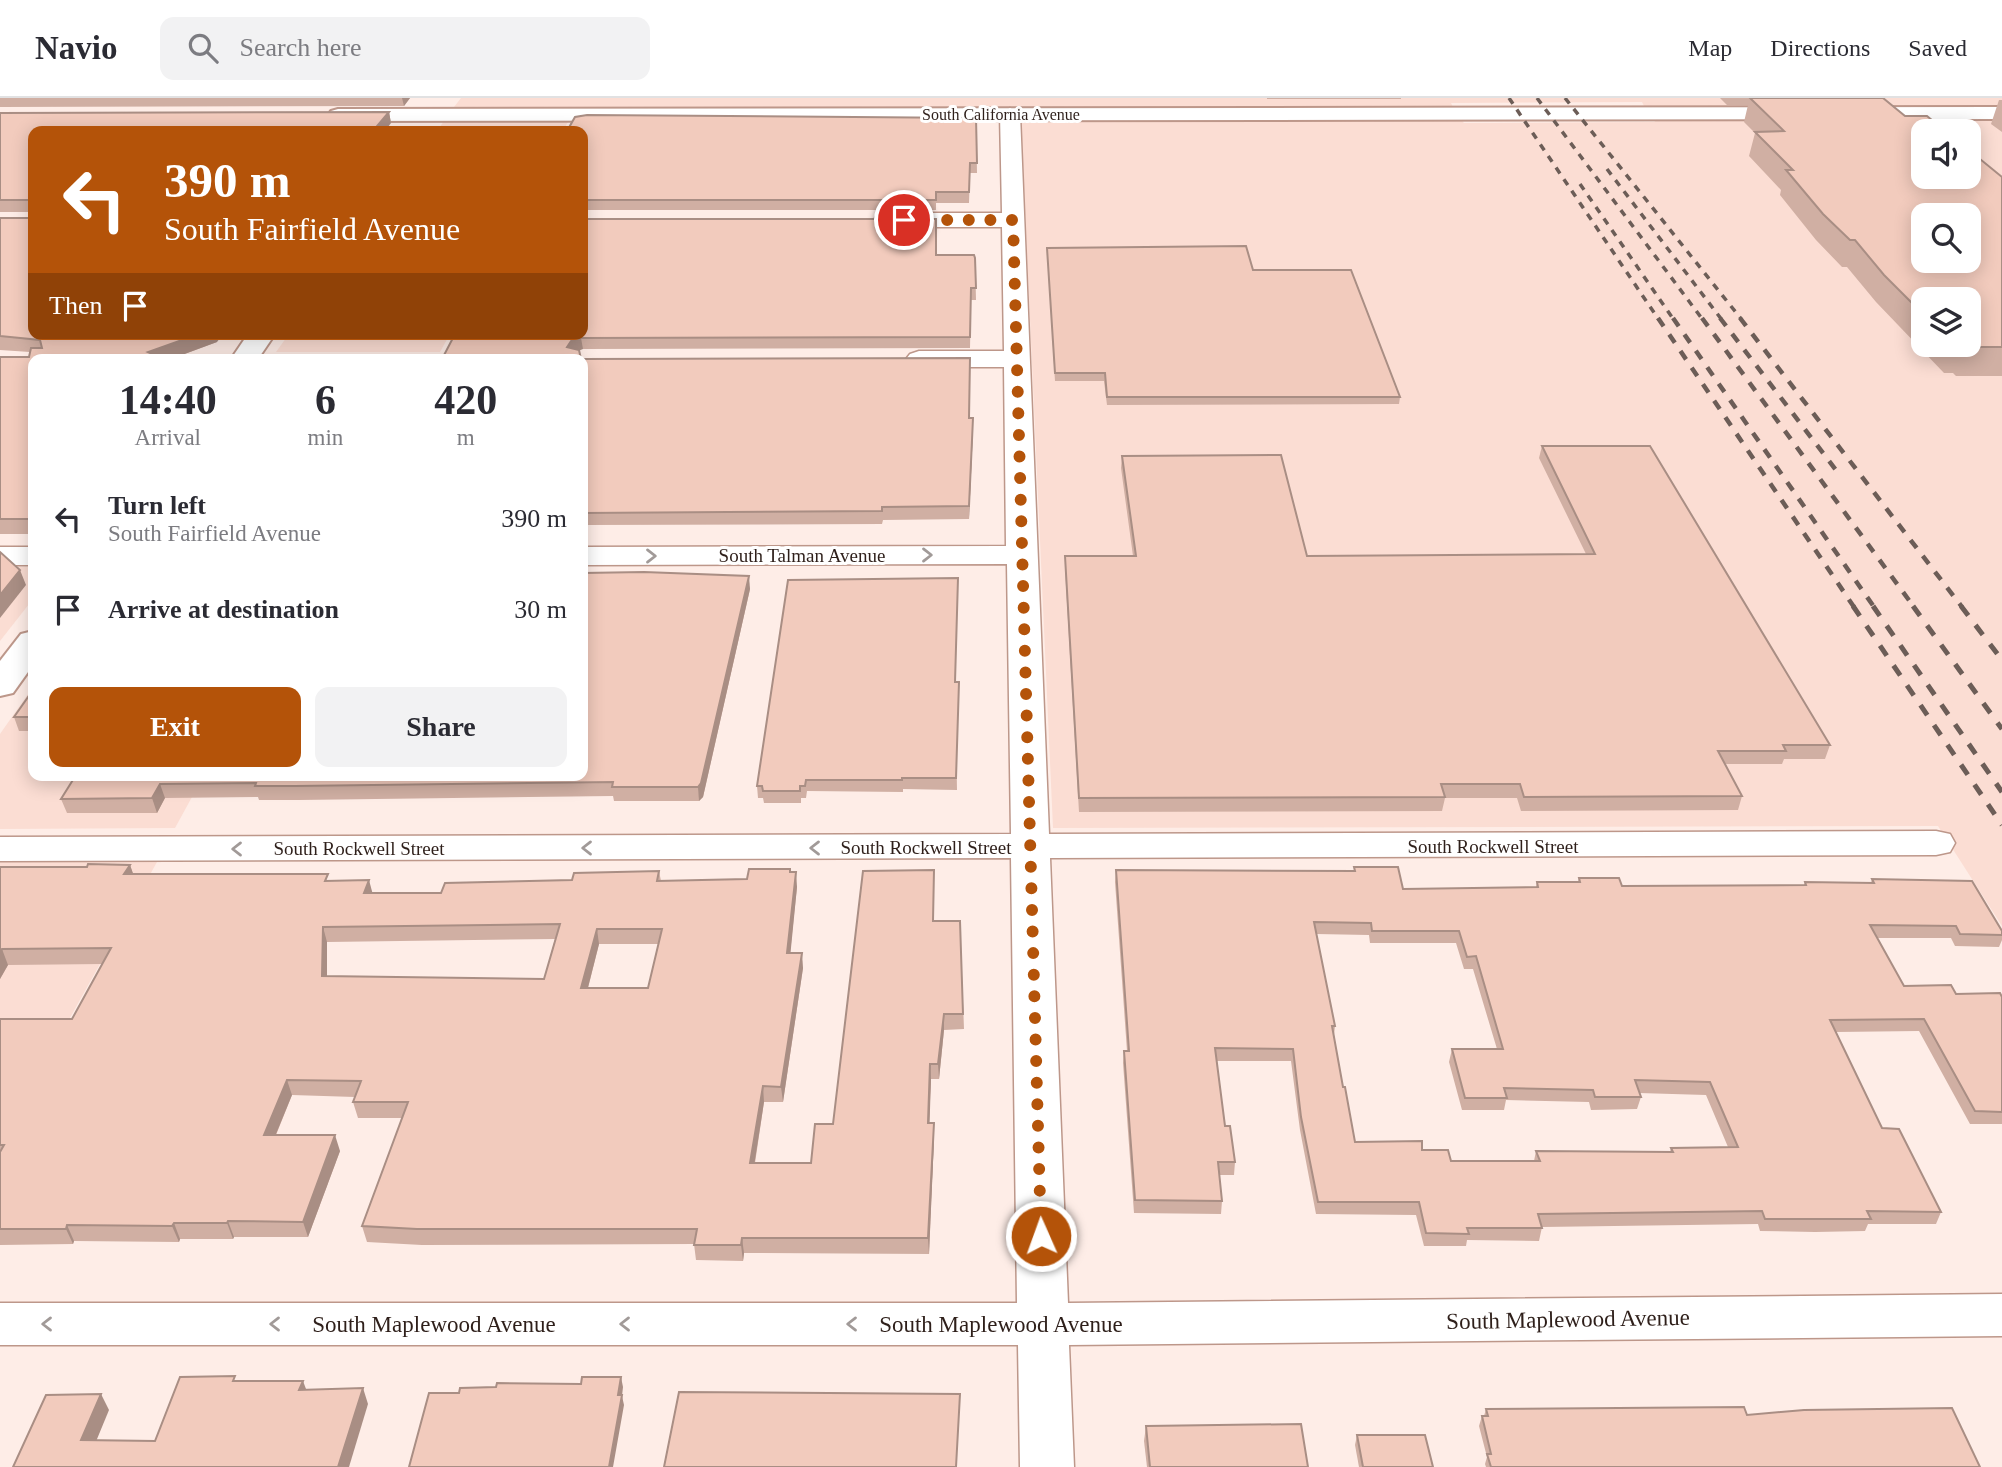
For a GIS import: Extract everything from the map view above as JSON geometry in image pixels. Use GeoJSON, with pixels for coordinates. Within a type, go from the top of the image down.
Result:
{"type":"FeatureCollection","features":[{"type":"Feature","properties":{"kind":"street"},"geometry":{"type":"LineString","coordinates":[[1877,98],[1895,113]]}},
{"type":"Feature","properties":{"kind":"street","name":"South California Avenue"},"geometry":{"type":"LineString","coordinates":[[323,115],[2002,113]]}},
{"type":"Feature","properties":{"kind":"street"},"geometry":{"type":"LineString","coordinates":[[1010,114],[1047,1467]]}},
{"type":"Feature","properties":{"kind":"street"},"geometry":{"type":"LineString","coordinates":[[860,220],[1013,220]]}},
{"type":"Feature","properties":{"kind":"street"},"geometry":{"type":"LineString","coordinates":[[900,359],[1016,359]]}},
{"type":"Feature","properties":{"kind":"street","name":"South Talman Avenue"},"geometry":{"type":"LineString","coordinates":[[588,556],[1022,555]]}},
{"type":"Feature","properties":{"kind":"street"},"geometry":{"type":"LineString","coordinates":[[0,556],[28,556]]}},
{"type":"Feature","properties":{"kind":"street"},"geometry":{"type":"LineString","coordinates":[[0,685],[28,647]]}},
{"type":"Feature","properties":{"kind":"street","name":"South Rockwell Street"},"geometry":{"type":"LineString","coordinates":[[0,849],[1936,843]]}},
{"type":"Feature","properties":{"kind":"street","name":"South Maplewood Avenue"},"geometry":{"type":"LineString","coordinates":[[0,1324],[1043,1324],[2002,1315]]}},
{"type":"Feature","properties":{"kind":"shaded area"},"geometry":{"type":"Polygon","coordinates":[[[461,98],[2002,98],[2002,106],[1644,106],[1642,102],[1451,103],[1453,107],[454,107],[461,98]]]}},
{"type":"Feature","properties":{"kind":"shaded area"},"geometry":{"type":"Polygon","coordinates":[[[1460,119],[1464,123],[1655,122],[1653,119],[1911,119],[1911,189],[1981,189],[1981,119],[2002,119],[2002,926],[1938,826],[1053,828],[1021,120],[1460,119]]]}},
{"type":"Feature","properties":{"kind":"shaded area"},"geometry":{"type":"Polygon","coordinates":[[[569,120],[566,126],[440,126],[444,121],[569,120]]]}},
{"type":"Feature","properties":{"kind":"shaded area"},"geometry":{"type":"Polygon","coordinates":[[[285,340],[447,340],[440,352],[276,352],[285,340]]]}},
{"type":"Feature","properties":{"kind":"shaded area"},"geometry":{"type":"Polygon","coordinates":[[[0,567],[28,567],[28,605],[0,641],[0,567]]]}},
{"type":"Feature","properties":{"kind":"shaded area"},"geometry":{"type":"Polygon","coordinates":[[[28,694],[28,781],[201,781],[175,828],[0,829],[0,734],[28,694]]]}},
{"type":"Feature","properties":{"kind":"shaded area"},"geometry":{"type":"Polygon","coordinates":[[[0,862],[157,862],[0,1143],[0,862]]]}},
{"type":"Feature","properties":{"kind":"building"},"geometry":{"type":"Polygon","coordinates":[[[1750,98],[1883,98],[1905,116],[1927,116],[1931,119],[1911,119],[1911,189],[1981,189],[1981,160],[2002,177],[2002,347],[1981,347],[1981,287],[1911,287],[1911,302],[1855,240],[1850,240],[1823,214],[1786,170],[1793,170],[1755,132],[1784,131],[1750,98]]]}},
{"type":"Feature","properties":{"kind":"building"},"geometry":{"type":"Polygon","coordinates":[[[389,112],[377,126],[28,126],[28,200],[0,200],[0,113],[389,112]]]}},
{"type":"Feature","properties":{"kind":"building"},"geometry":{"type":"Polygon","coordinates":[[[575,117],[976,118],[977,163],[970,163],[969,192],[936,192],[936,200],[588,200],[588,126],[570,126],[575,117]]]}},
{"type":"Feature","properties":{"kind":"building"},"geometry":{"type":"Polygon","coordinates":[[[0,218],[28,218],[28,339],[0,336],[0,218]]]}},
{"type":"Feature","properties":{"kind":"building"},"geometry":{"type":"Polygon","coordinates":[[[588,219],[936,219],[936,255],[974,255],[975,258],[976,288],[971,288],[970,337],[588,338],[588,219]]]}},
{"type":"Feature","properties":{"kind":"building"},"geometry":{"type":"Polygon","coordinates":[[[1246,246],[1253,270],[1351,270],[1400,397],[1107,397],[1105,373],[1055,373],[1047,248],[1246,246]]]}},
{"type":"Feature","properties":{"kind":"building"},"geometry":{"type":"Polygon","coordinates":[[[40,340],[182,340],[148,352],[153,354],[30,354],[31,348],[42,348],[40,340]]]}},
{"type":"Feature","properties":{"kind":"building"},"geometry":{"type":"Polygon","coordinates":[[[452,340],[574,340],[567,347],[579,350],[580,354],[445,354],[452,340]]]}},
{"type":"Feature","properties":{"kind":"building"},"geometry":{"type":"Polygon","coordinates":[[[0,357],[28,357],[28,519],[0,519],[0,357]]]}},
{"type":"Feature","properties":{"kind":"building"},"geometry":{"type":"Polygon","coordinates":[[[970,358],[969,418],[973,418],[969,506],[882,507],[882,511],[588,513],[588,359],[970,358]]]}},
{"type":"Feature","properties":{"kind":"building"},"geometry":{"type":"Polygon","coordinates":[[[1542,446],[1650,446],[1830,745],[1783,745],[1786,751],[1718,751],[1742,796],[1524,797],[1520,784],[1441,784],[1445,797],[1079,798],[1065,556],[1136,556],[1122,456],[1281,455],[1307,556],[1595,554],[1542,446]]]}},
{"type":"Feature","properties":{"kind":"building"},"geometry":{"type":"Polygon","coordinates":[[[0,552],[20,570],[0,595],[0,552]]]}},
{"type":"Feature","properties":{"kind":"building"},"geometry":{"type":"Polygon","coordinates":[[[588,573],[749,576],[698,787],[612,787],[613,782],[295,786],[255,786],[256,783],[160,784],[152,798],[61,799],[72,781],[588,781],[588,573]]]}},
{"type":"Feature","properties":{"kind":"building"},"geometry":{"type":"Polygon","coordinates":[[[958,578],[956,778],[806,780],[805,786],[800,786],[800,791],[763,791],[762,786],[757,786],[788,580],[958,578]]]}},
{"type":"Feature","properties":{"kind":"building"},"geometry":{"type":"Polygon","coordinates":[[[28,697],[28,717],[14,717],[28,697]]]}},
{"type":"Feature","properties":{"kind":"building"},"geometry":{"type":"Polygon","coordinates":[[[88,864],[130,865],[124,874],[328,874],[325,881],[369,880],[364,893],[441,893],[445,883],[572,880],[574,873],[659,871],[657,881],[747,879],[749,869],[790,869],[790,872],[796,872],[787,953],[802,953],[781,1087],[763,1086],[750,1163],[811,1163],[815,1124],[833,1124],[863,871],[934,870],[933,921],[960,921],[963,1014],[944,1014],[938,1064],[930,1064],[928,1123],[934,1123],[928,1238],[742,1238],[741,1245],[694,1245],[697,1229],[417,1229],[362,1226],[408,1102],[353,1102],[361,1081],[287,1080],[264,1135],[335,1135],[303,1222],[228,1221],[174,1223],[172,1226],[67,1225],[66,1229],[0,1229],[0,1152],[4,1145],[0,1145],[0,1019],[72,1019],[111,948],[2,949],[0,953],[0,867],[87,867],[88,864]],[[560,924],[323,927],[322,976],[544,979],[560,924]],[[597,929],[581,988],[648,988],[662,929],[597,929]]]}},
{"type":"Feature","properties":{"kind":"building"},"geometry":{"type":"Polygon","coordinates":[[[1354,867],[1398,867],[1403,889],[1538,887],[1537,882],[1580,882],[1579,878],[1619,878],[1622,886],[1874,883],[1872,879],[1972,881],[2002,935],[1960,934],[1956,926],[1870,925],[1904,986],[1951,985],[1956,994],[2000,993],[2002,1112],[1975,1111],[1924,1019],[1830,1020],[1882,1128],[1899,1129],[1941,1212],[1867,1211],[1871,1219],[1765,1219],[1762,1211],[1538,1214],[1542,1228],[1467,1228],[1469,1234],[1426,1233],[1419,1202],[1318,1202],[1301,1117],[1293,1049],[1215,1048],[1225,1126],[1230,1126],[1235,1162],[1218,1162],[1222,1201],[1135,1200],[1124,1051],[1129,1051],[1116,870],[1355,871],[1354,867]],[[1314,922],[1355,1142],[1422,1141],[1422,1150],[1448,1150],[1451,1161],[1540,1161],[1536,1151],[1673,1152],[1671,1148],[1738,1147],[1710,1082],[1635,1080],[1641,1097],[1595,1097],[1593,1090],[1504,1088],[1507,1098],[1465,1098],[1452,1049],[1503,1049],[1476,956],[1467,957],[1459,931],[1372,931],[1371,923],[1314,922]]]}},
{"type":"Feature","properties":{"kind":"building"},"geometry":{"type":"Polygon","coordinates":[[[235,1376],[233,1381],[303,1381],[299,1390],[363,1388],[338,1467],[13,1467],[46,1395],[101,1394],[81,1440],[155,1441],[180,1377],[235,1376]]]}},
{"type":"Feature","properties":{"kind":"building"},"geometry":{"type":"Polygon","coordinates":[[[582,1377],[621,1377],[618,1395],[622,1395],[609,1467],[409,1467],[429,1393],[459,1393],[460,1388],[496,1387],[497,1383],[581,1384],[582,1377]]]}},
{"type":"Feature","properties":{"kind":"building"},"geometry":{"type":"Polygon","coordinates":[[[679,1392],[960,1394],[956,1467],[664,1467],[679,1392]]]}},
{"type":"Feature","properties":{"kind":"building"},"geometry":{"type":"Polygon","coordinates":[[[1744,1407],[1747,1415],[1804,1410],[1952,1408],[1980,1467],[1491,1467],[1487,1454],[1491,1454],[1482,1416],[1488,1416],[1486,1409],[1744,1407]]]}},
{"type":"Feature","properties":{"kind":"building"},"geometry":{"type":"Polygon","coordinates":[[[1301,1424],[1308,1467],[1150,1467],[1146,1426],[1301,1424]]]}},
{"type":"Feature","properties":{"kind":"building"},"geometry":{"type":"Polygon","coordinates":[[[1357,1435],[1425,1435],[1433,1467],[1363,1467],[1357,1435]]]}},
{"type":"Feature","properties":{"kind":"railway"},"geometry":{"type":"LineString","coordinates":[[1509,98],[1659,320]]}},
{"type":"Feature","properties":{"kind":"railway"},"geometry":{"type":"LineString","coordinates":[[1537,98],[1703,320]]}},
{"type":"Feature","properties":{"kind":"railway"},"geometry":{"type":"LineString","coordinates":[[1565,98],[1742,320]]}},
{"type":"Feature","properties":{"kind":"railway"},"geometry":{"type":"LineString","coordinates":[[1607,169],[1722,320]]}},
{"type":"Feature","properties":{"kind":"railway"},"geometry":{"type":"LineString","coordinates":[[1580,184],[1674,320]]}},
{"type":"Feature","properties":{"kind":"railway"},"geometry":{"type":"LineString","coordinates":[[1658,318],[1854,607]]}},
{"type":"Feature","properties":{"kind":"railway"},"geometry":{"type":"LineString","coordinates":[[1673,318],[1874,607]]}},
{"type":"Feature","properties":{"kind":"railway"},"geometry":{"type":"LineString","coordinates":[[1702,318],[1914,607]]}},
{"type":"Feature","properties":{"kind":"railway"},"geometry":{"type":"LineString","coordinates":[[1720,318],[1839,474]]}},
{"type":"Feature","properties":{"kind":"railway"},"geometry":{"type":"LineString","coordinates":[[1740,318],[1962,607]]}},
{"type":"Feature","properties":{"kind":"railway"},"geometry":{"type":"LineString","coordinates":[[1853,606],[2002,825]]}},
{"type":"Feature","properties":{"kind":"railway"},"geometry":{"type":"LineString","coordinates":[[1873,606],[2002,792]]}},
{"type":"Feature","properties":{"kind":"railway"},"geometry":{"type":"LineString","coordinates":[[1913,606],[2002,729]]}},
{"type":"Feature","properties":{"kind":"railway"},"geometry":{"type":"LineString","coordinates":[[1961,606],[2002,660]]}},
{"type":"Feature","properties":{"kind":"route"},"geometry":{"type":"LineString","coordinates":[[904,220],[1013,220],[1041,1236]]}}]}
